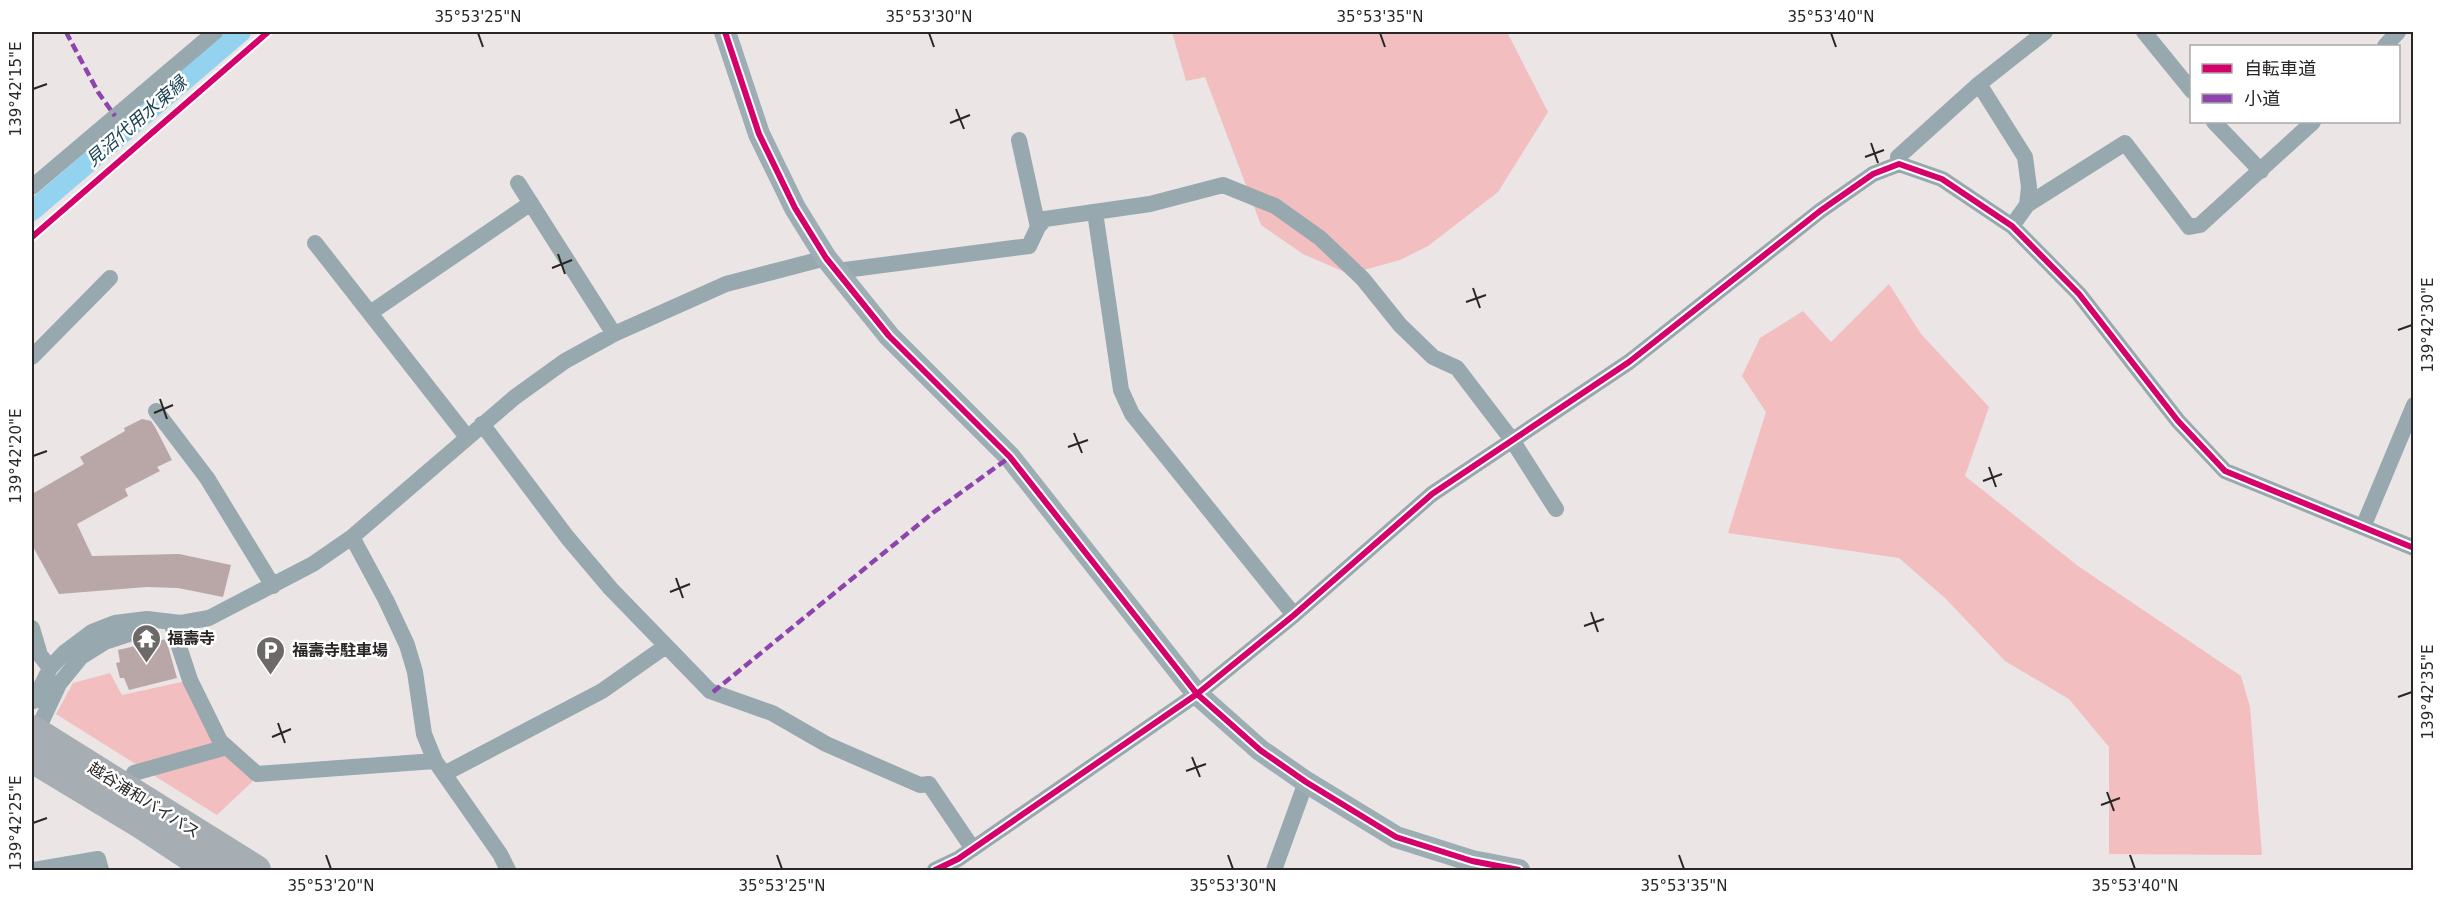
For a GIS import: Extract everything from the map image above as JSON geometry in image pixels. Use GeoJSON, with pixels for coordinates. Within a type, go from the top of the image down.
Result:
{"type":"FeatureCollection","features":[{"type":"Feature","properties":{"kind":"highway","name":"越谷浦和バイパス"},"geometry":{"type":"LineString","coordinates":[[33,740],[143,825],[211,870]]}},
{"type":"Feature","properties":{"kind":"highway","name":"越谷浦和バイパス"},"geometry":{"type":"LineString","coordinates":[[33,740],[256,870]]}},
{"type":"Feature","properties":{"kind":"street"},"geometry":{"type":"LineString","coordinates":[[32,187],[215,32]]}},
{"type":"Feature","properties":{"kind":"street"},"geometry":{"type":"LineString","coordinates":[[725,32],[759,134],[795,208],[831,265],[889,336],[1010,457],[1197,694],[1260,750],[1306,782],[1396,837],[1473,866],[1519,870]]}},
{"type":"Feature","properties":{"kind":"street"},"geometry":{"type":"LineString","coordinates":[[1899,164],[1898,157],[1979,84],[2045,32]]}},
{"type":"Feature","properties":{"kind":"street"},"geometry":{"type":"LineString","coordinates":[[2144,32],[2190,90]]}},
{"type":"Feature","properties":{"kind":"street"},"geometry":{"type":"LineString","coordinates":[[2386,45],[2398,32]]}},
{"type":"Feature","properties":{"kind":"street"},"geometry":{"type":"LineString","coordinates":[[2406,32],[2414,36]]}},
{"type":"Feature","properties":{"kind":"street"},"geometry":{"type":"LineString","coordinates":[[1979,84],[2025,157],[2030,186],[2027,205]]}},
{"type":"Feature","properties":{"kind":"street"},"geometry":{"type":"LineString","coordinates":[[2215,123],[2261,171]]}},
{"type":"Feature","properties":{"kind":"street"},"geometry":{"type":"LineString","coordinates":[[2012,226],[2027,205],[2125,143],[2189,227],[2200,225],[2312,123]]}},
{"type":"Feature","properties":{"kind":"street"},"geometry":{"type":"LineString","coordinates":[[1019,140],[1038,228]]}},
{"type":"Feature","properties":{"kind":"street"},"geometry":{"type":"LineString","coordinates":[[935,870],[973,849],[1197,694],[1294,615],[1432,494],[1629,362],[1820,211],[1873,174],[1899,164],[1942,179],[2012,226],[2079,294],[2178,420],[2225,471],[2414,548]]}},
{"type":"Feature","properties":{"kind":"street"},"geometry":{"type":"LineString","coordinates":[[518,183],[614,334]]}},
{"type":"Feature","properties":{"kind":"street"},"geometry":{"type":"LineString","coordinates":[[33,740],[50,668],[64,653],[92,632],[115,624],[147,619],[181,623],[209,618],[313,564],[352,537],[515,397],[565,361],[614,334],[726,284],[831,265],[1029,246],[1045,219],[1150,204],[1223,185],[1275,206],[1320,238],[1363,279],[1400,325],[1433,357],[1457,368],[1512,440],[1556,509]]}},
{"type":"Feature","properties":{"kind":"street"},"geometry":{"type":"LineString","coordinates":[[370,313],[531,203]]}},
{"type":"Feature","properties":{"kind":"street"},"geometry":{"type":"LineString","coordinates":[[1095,212],[1121,390],[1132,414],[1294,615]]}},
{"type":"Feature","properties":{"kind":"street"},"geometry":{"type":"LineString","coordinates":[[315,243],[467,437]]}},
{"type":"Feature","properties":{"kind":"street"},"geometry":{"type":"LineString","coordinates":[[32,357],[110,278]]}},
{"type":"Feature","properties":{"kind":"street"},"geometry":{"type":"LineString","coordinates":[[2362,527],[2414,405]]}},
{"type":"Feature","properties":{"kind":"street"},"geometry":{"type":"LineString","coordinates":[[156,411],[207,478],[273,586]]}},
{"type":"Feature","properties":{"kind":"street"},"geometry":{"type":"LineString","coordinates":[[482,424],[567,537],[611,589],[710,691],[772,713],[826,744],[920,785],[929,784],[973,849]]}},
{"type":"Feature","properties":{"kind":"street"},"geometry":{"type":"LineString","coordinates":[[352,537],[407,645],[415,672],[423,734],[440,768],[500,854],[508,870]]}},
{"type":"Feature","properties":{"kind":"street"},"geometry":{"type":"LineString","coordinates":[[33,740],[59,684],[81,657],[105,642],[139,631],[147,619]]}},
{"type":"Feature","properties":{"kind":"street"},"geometry":{"type":"LineString","coordinates":[[171,622],[190,680],[220,741],[257,774],[440,768],[602,691],[666,646]]}},
{"type":"Feature","properties":{"kind":"street"},"geometry":{"type":"LineString","coordinates":[[32,628],[40,655],[50,668]]}},
{"type":"Feature","properties":{"kind":"street"},"geometry":{"type":"LineString","coordinates":[[134,773],[226,747]]}},
{"type":"Feature","properties":{"kind":"street"},"geometry":{"type":"LineString","coordinates":[[1274,870],[1306,782]]}},
{"type":"Feature","properties":{"kind":"street"},"geometry":{"type":"LineString","coordinates":[[34,870],[98,859],[101,870]]}},
{"type":"Feature","properties":{"kind":"shaded area"},"geometry":{"type":"Polygon","coordinates":[[[1172,32],[1507,32],[1548,112],[1498,192],[1428,246],[1400,260],[1349,274],[1303,254],[1261,225],[1205,77],[1186,81],[1172,32]]]}},
{"type":"Feature","properties":{"kind":"shaded area"},"geometry":{"type":"Polygon","coordinates":[[[1889,284],[1921,334],[1989,407],[1965,476],[2078,566],[2241,676],[2250,707],[2262,855],[2109,854],[2109,747],[2069,699],[2005,661],[1945,598],[1899,558],[1728,533],[1766,412],[1742,376],[1760,338],[1803,311],[1831,342],[1889,284]]]}},
{"type":"Feature","properties":{"kind":"shaded area"},"geometry":{"type":"Polygon","coordinates":[[[110,673],[122,695],[186,681],[214,743],[253,781],[217,815],[56,714],[73,683],[110,673]]]}},
{"type":"Feature","properties":{"kind":"building"},"geometry":{"type":"Polygon","coordinates":[[[142,419],[151,421],[172,460],[157,467],[160,471],[125,489],[128,496],[77,524],[92,556],[179,554],[231,565],[223,597],[178,588],[147,587],[59,594],[32,545],[32,494],[84,464],[80,457],[142,419]]]}},
{"type":"Feature","properties":{"kind":"building"},"geometry":{"type":"Polygon","coordinates":[[[166,639],[177,678],[129,690],[124,678],[120,678],[116,663],[120,662],[118,650],[166,639]]]}},
{"type":"Feature","properties":{"kind":"waterway","name":"見沼代用水東縁"},"geometry":{"type":"LineString","coordinates":[[32,211],[241,32]]}},
{"type":"Feature","properties":{"kind":"marked path"},"geometry":{"type":"LineString","coordinates":[[66,32],[98,92],[115,116]]}},
{"type":"Feature","properties":{"kind":"marked path"},"geometry":{"type":"LineString","coordinates":[[713,692],[934,512],[1010,457]]}},
{"type":"Feature","properties":{"kind":"cycle path"},"geometry":{"type":"LineString","coordinates":[[32,237],[268,32]]}},
{"type":"Feature","properties":{"kind":"cycle path"},"geometry":{"type":"LineString","coordinates":[[725,32],[759,134],[795,208],[826,258],[889,336],[1010,457],[1197,694],[1260,750],[1306,782],[1396,837],[1472,861],[1519,870]]}},
{"type":"Feature","properties":{"kind":"cycle path"},"geometry":{"type":"LineString","coordinates":[[935,870],[958,859],[1197,694],[1294,615],[1432,494],[1629,362],[1820,211],[1873,174],[1899,164],[1942,179],[2012,226],[2079,294],[2178,421],[2225,471],[2414,548]]}},
{"type":"Feature","properties":{"kind":"place","name":"福壽寺"},"geometry":{"type":"Point","coordinates":[146,664]}},
{"type":"Feature","properties":{"kind":"place","name":"福壽寺駐車場"},"geometry":{"type":"Point","coordinates":[271,676]}}]}
